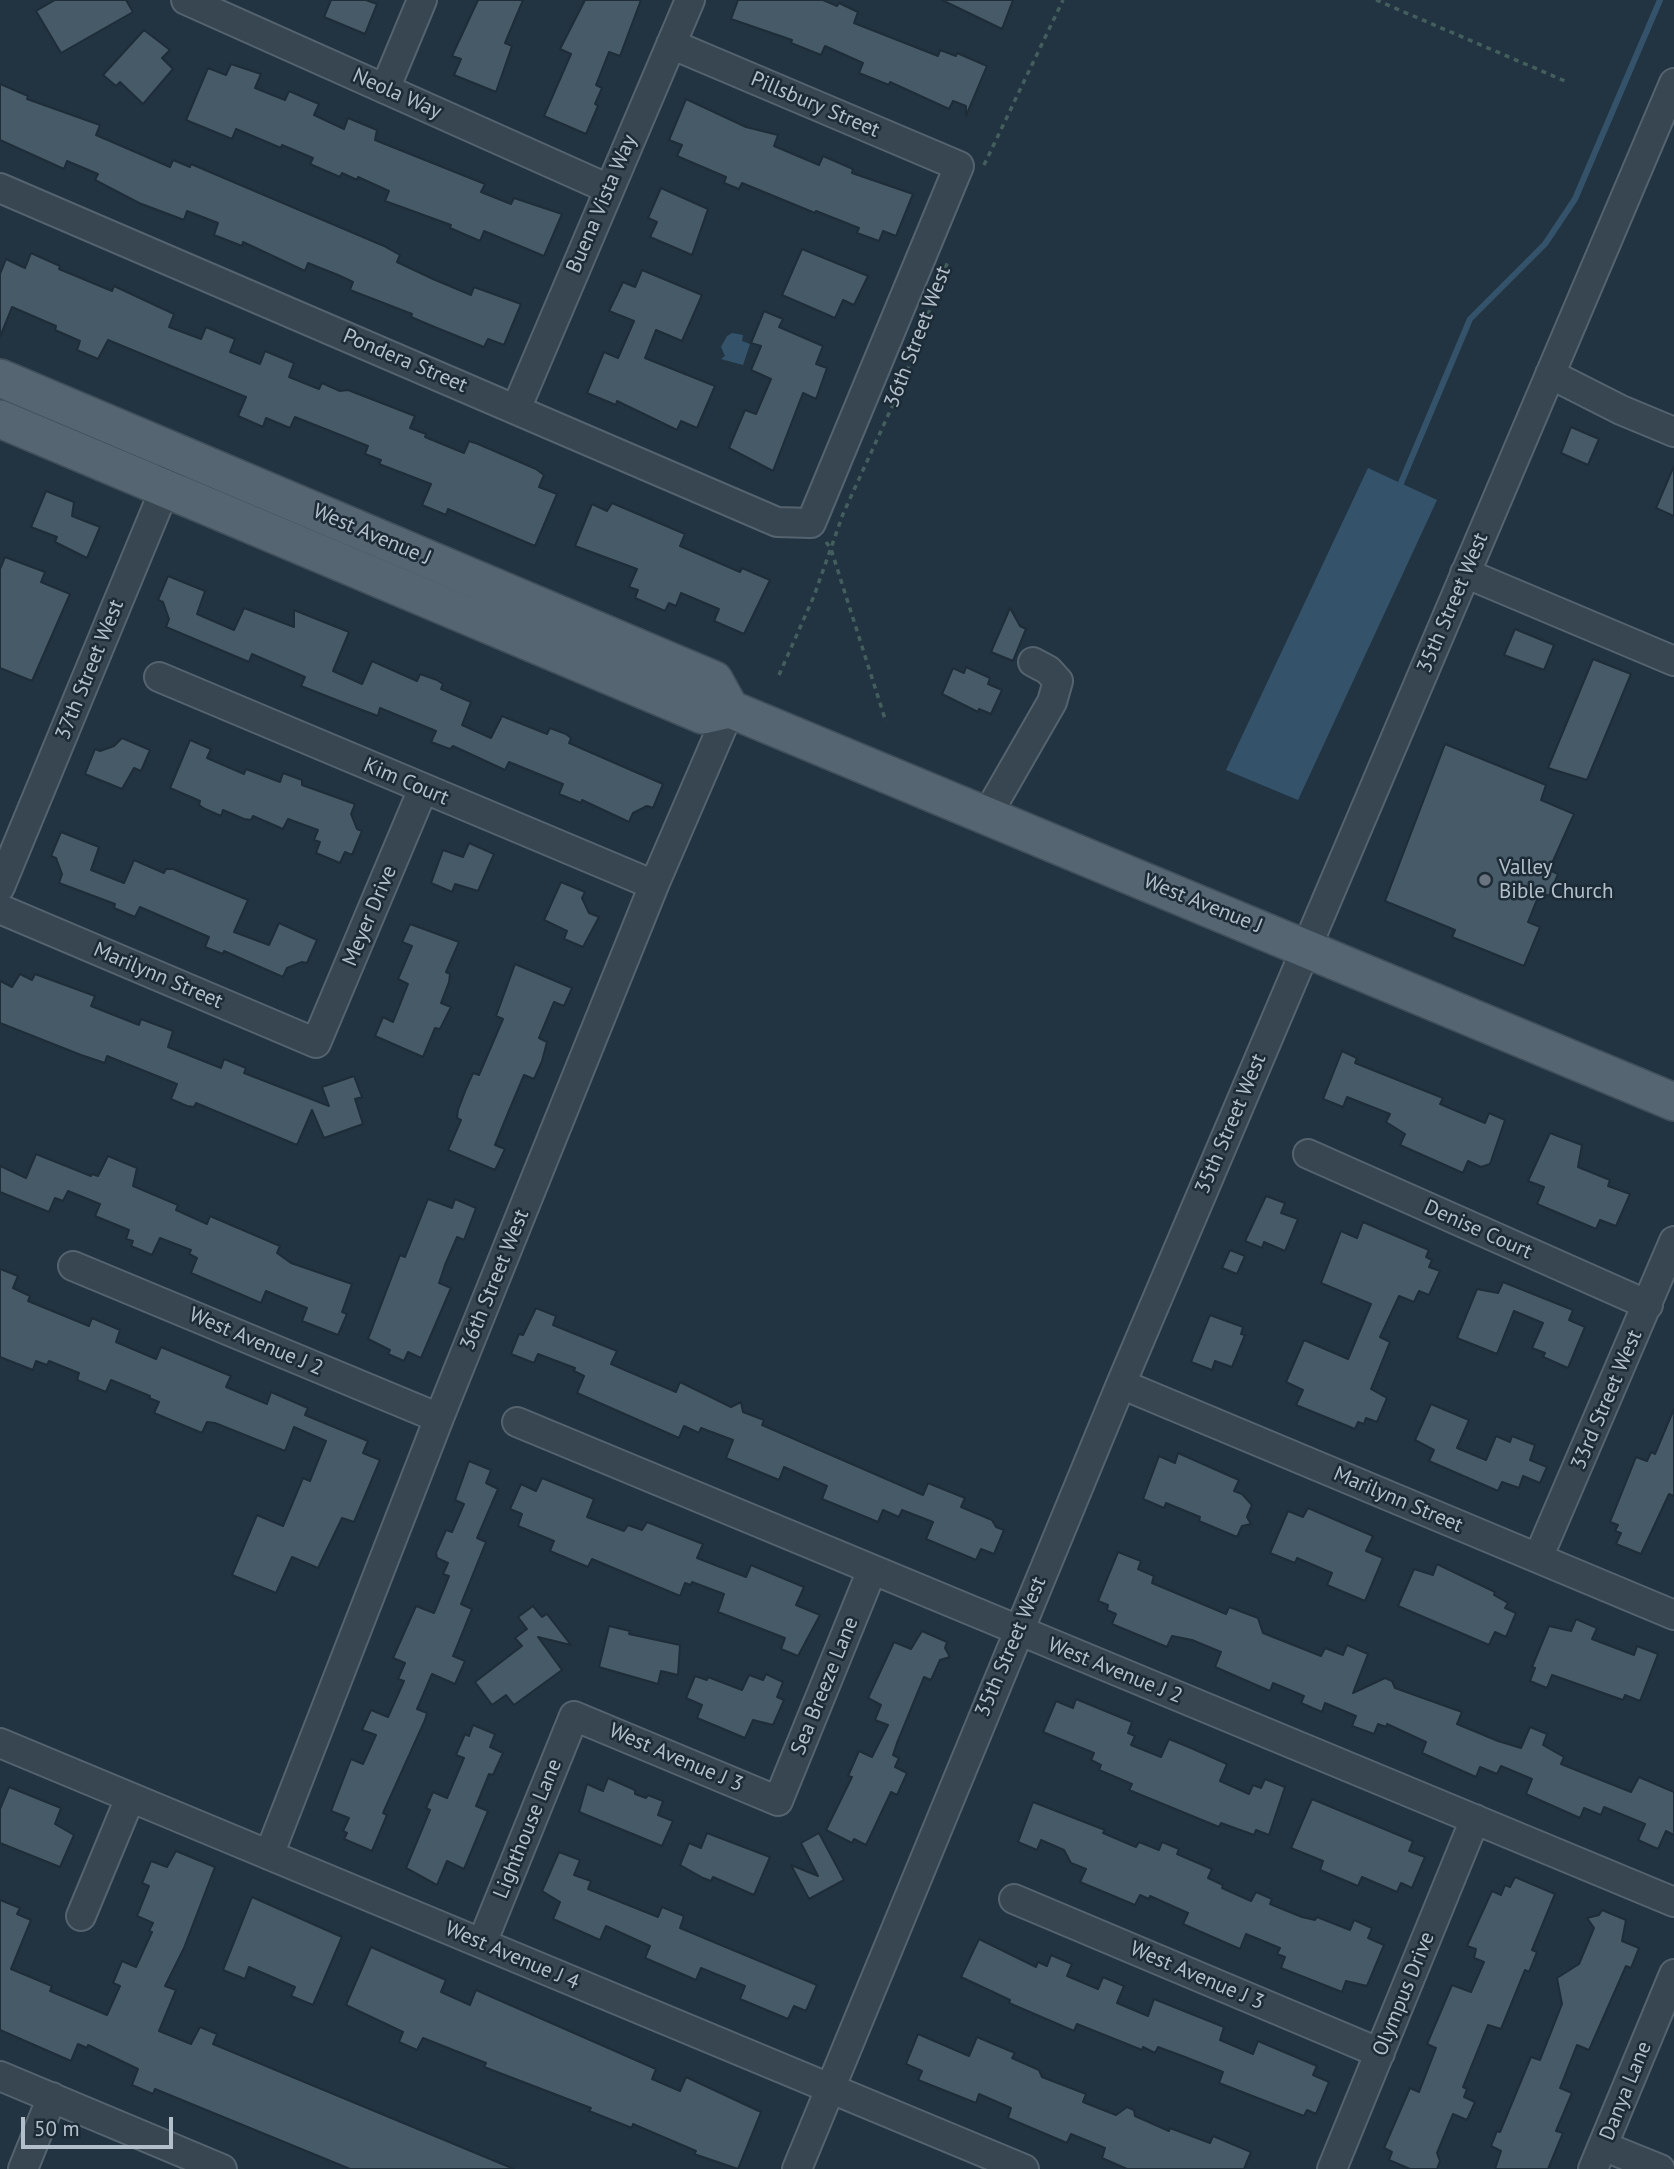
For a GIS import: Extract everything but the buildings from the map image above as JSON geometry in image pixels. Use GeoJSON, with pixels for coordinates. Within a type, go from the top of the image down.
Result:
{"type":"FeatureCollection","features":[{"type":"Feature","properties":{"kind":"main road","name":"West Avenue J"},"geometry":{"type":"LineString","coordinates":[[0,378],[714,680],[730,709]]}},
{"type":"Feature","properties":{"kind":"main road","name":"West Avenue J"},"geometry":{"type":"LineString","coordinates":[[0,419],[703,715],[730,709],[1674,1102]]}},
{"type":"Feature","properties":{"kind":"street","name":"Neola Way"},"geometry":{"type":"LineString","coordinates":[[186,0],[608,189]]}},
{"type":"Feature","properties":{"kind":"street"},"geometry":{"type":"LineString","coordinates":[[385,89],[422,0]]}},
{"type":"Feature","properties":{"kind":"street","name":"Buena Vista Way"},"geometry":{"type":"LineString","coordinates":[[516,409],[690,0]]}},
{"type":"Feature","properties":{"kind":"street","name":"Pillsbury Street"},"geometry":{"type":"LineString","coordinates":[[671,44],[969,172]]}},
{"type":"Feature","properties":{"kind":"street","name":"35th Street West"},"geometry":{"type":"LineString","coordinates":[[797,2169],[1121,1384],[1674,83]]}},
{"type":"Feature","properties":{"kind":"street","name":"36th Street West"},"geometry":{"type":"LineString","coordinates":[[811,523],[969,172]]}},
{"type":"Feature","properties":{"kind":"street","name":"Pondera Street"},"geometry":{"type":"LineString","coordinates":[[0,188],[777,522],[811,523]]}},
{"type":"Feature","properties":{"kind":"street"},"geometry":{"type":"LineString","coordinates":[[1550,374],[1620,410],[1674,432]]}},
{"type":"Feature","properties":{"kind":"street","name":"37th Street West"},"geometry":{"type":"LineString","coordinates":[[0,887],[180,454]]}},
{"type":"Feature","properties":{"kind":"street"},"geometry":{"type":"LineString","coordinates":[[1465,573],[1674,661]]}},
{"type":"Feature","properties":{"kind":"street"},"geometry":{"type":"LineString","coordinates":[[988,815],[1052,702],[1058,681],[1048,670],[1033,662]]}},
{"type":"Feature","properties":{"kind":"street","name":"Kim Court"},"geometry":{"type":"LineString","coordinates":[[159,677],[654,885]]}},
{"type":"Feature","properties":{"kind":"street","name":"36th Street West"},"geometry":{"type":"LineString","coordinates":[[269,1855],[439,1418],[654,885],[730,709]]}},
{"type":"Feature","properties":{"kind":"street","name":"Meyer Drive"},"geometry":{"type":"LineString","coordinates":[[316,1043],[423,789]]}},
{"type":"Feature","properties":{"kind":"street","name":"Marilynn Street"},"geometry":{"type":"LineString","coordinates":[[0,909],[316,1043]]}},
{"type":"Feature","properties":{"kind":"street","name":"Denise Court"},"geometry":{"type":"LineString","coordinates":[[1308,1154],[1648,1305]]}},
{"type":"Feature","properties":{"kind":"street","name":"33rd Street West"},"geometry":{"type":"LineString","coordinates":[[1538,1559],[1674,1241]]}},
{"type":"Feature","properties":{"kind":"street","name":"West Avenue J 2"},"geometry":{"type":"LineString","coordinates":[[73,1266],[439,1418]]}},
{"type":"Feature","properties":{"kind":"street","name":"Marilynn Street"},"geometry":{"type":"LineString","coordinates":[[1121,1384],[1674,1615]]}},
{"type":"Feature","properties":{"kind":"street","name":"West Avenue J 2"},"geometry":{"type":"LineString","coordinates":[[517,1422],[1674,1902]]}},
{"type":"Feature","properties":{"kind":"street","name":"Sea Breeze Lane"},"geometry":{"type":"LineString","coordinates":[[778,1801],[872,1570]]}},
{"type":"Feature","properties":{"kind":"street","name":"West Avenue J 3"},"geometry":{"type":"LineString","coordinates":[[574,1716],[778,1801]]}},
{"type":"Feature","properties":{"kind":"street","name":"Lighthouse Lane"},"geometry":{"type":"LineString","coordinates":[[482,1943],[574,1716]]}},
{"type":"Feature","properties":{"kind":"street","name":"West Avenue J 4"},"geometry":{"type":"LineString","coordinates":[[0,1743],[1024,2169]]}},
{"type":"Feature","properties":{"kind":"street"},"geometry":{"type":"LineString","coordinates":[[81,1916],[130,1798]]}},
{"type":"Feature","properties":{"kind":"street","name":"Olympus Drive"},"geometry":{"type":"LineString","coordinates":[[1332,2169],[1475,1819]]}},
{"type":"Feature","properties":{"kind":"street","name":"West Avenue J 3"},"geometry":{"type":"LineString","coordinates":[[1014,1899],[1380,2053]]}},
{"type":"Feature","properties":{"kind":"street","name":"Danya Lane"},"geometry":{"type":"LineString","coordinates":[[1598,2157],[1674,1974]]}},
{"type":"Feature","properties":{"kind":"street"},"geometry":{"type":"LineString","coordinates":[[0,2076],[222,2169]]}},
{"type":"Feature","properties":{"kind":"street"},"geometry":{"type":"LineString","coordinates":[[23,2169],[52,2097]]}},
{"type":"Feature","properties":{"kind":"street"},"geometry":{"type":"LineString","coordinates":[[1598,2157],[1660,2169]]}},
{"type":"Feature","properties":{"kind":"path"},"geometry":{"type":"LineString","coordinates":[[969,172],[1063,0]]}},
{"type":"Feature","properties":{"kind":"path"},"geometry":{"type":"LineString","coordinates":[[1376,0],[1564,81]]}},
{"type":"Feature","properties":{"kind":"path","name":"36th Street West"},"geometry":{"type":"LineString","coordinates":[[779,675],[814,596],[843,514],[901,387],[950,256]]}},
{"type":"Feature","properties":{"kind":"path"},"geometry":{"type":"LineString","coordinates":[[811,523],[831,549],[886,722]]}},
{"type":"Feature","properties":{"kind":"water"},"geometry":{"type":"Polygon","coordinates":[[[732,333],[743,335],[742,341],[750,344],[743,365],[721,359],[725,356],[721,347],[732,333]]]}},
{"type":"Feature","properties":{"kind":"water"},"geometry":{"type":"Polygon","coordinates":[[[1368,468],[1437,500],[1298,800],[1226,770],[1368,468]]]}},
{"type":"Feature","properties":{"kind":"waterway"},"geometry":{"type":"LineString","coordinates":[[1401,483],[1470,319],[1545,244],[1575,199],[1660,0]]}},
{"type":"Feature","properties":{"kind":"place","name":"Valley Bible Church"},"geometry":{"type":"Point","coordinates":[1485,880]}}]}
